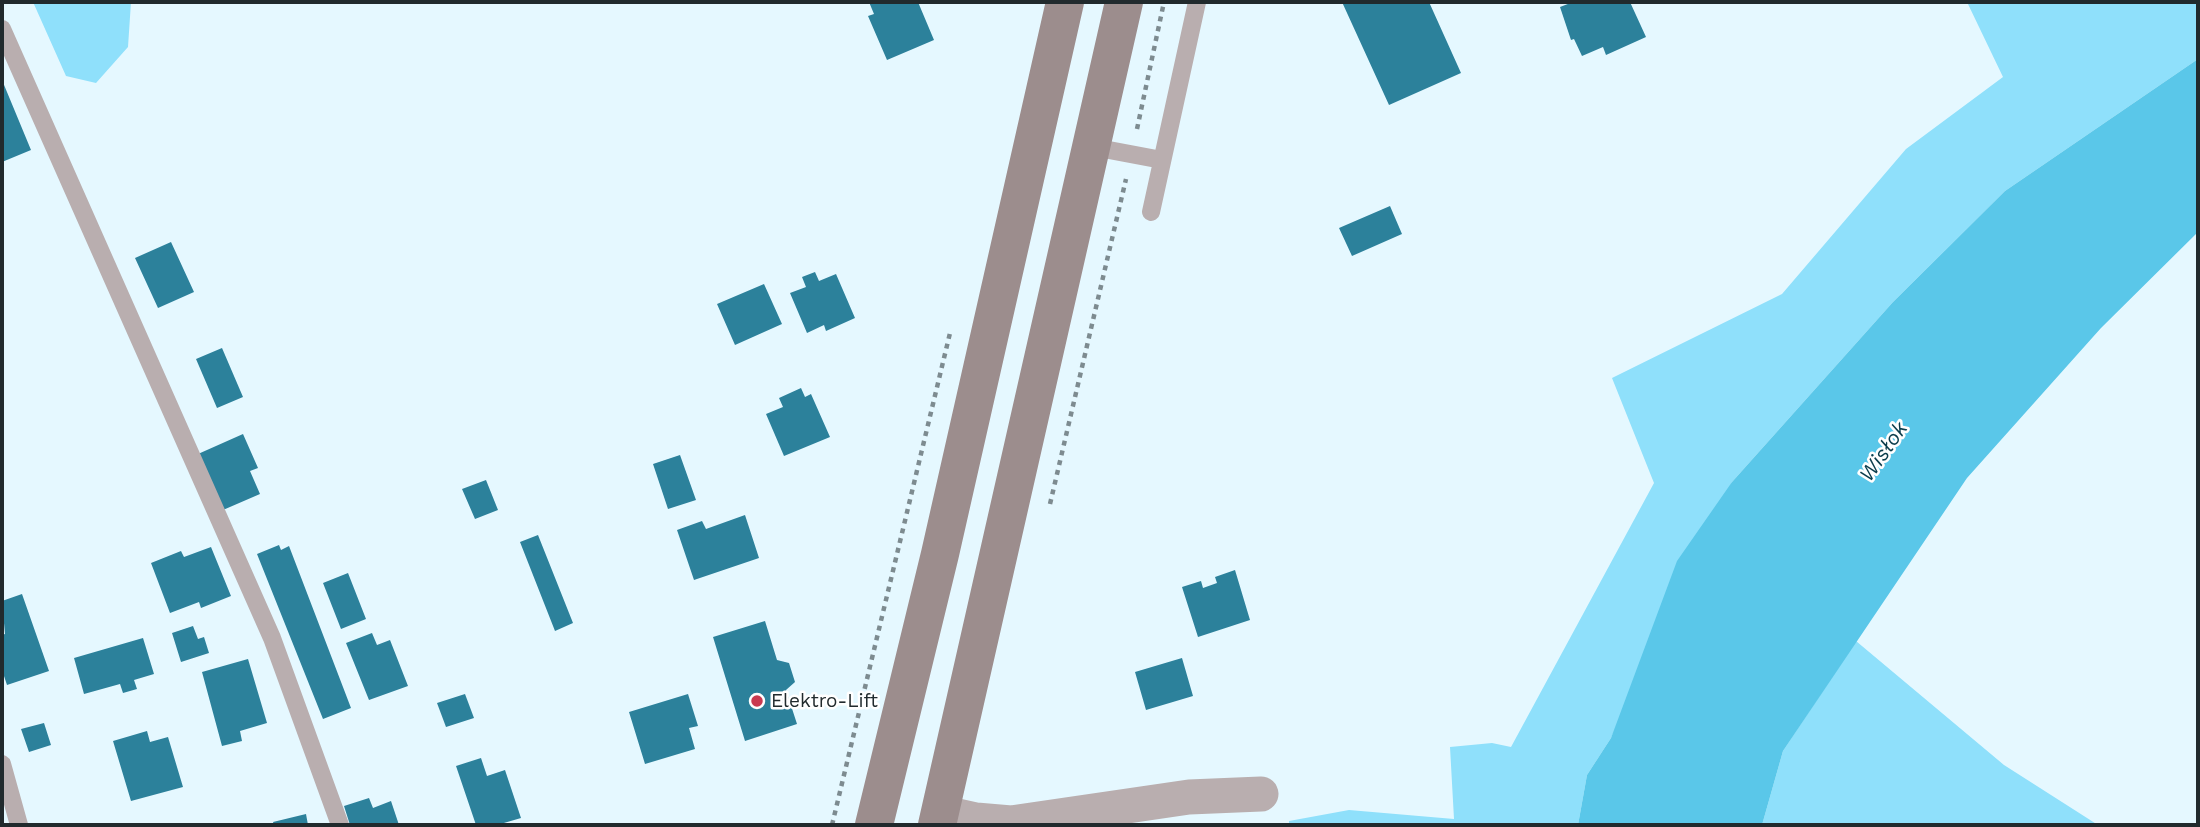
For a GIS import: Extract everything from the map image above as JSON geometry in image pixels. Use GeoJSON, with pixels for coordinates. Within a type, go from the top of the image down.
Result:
{"type":"FeatureCollection","features":[{"type":"Feature","properties":{"kind":"main road"},"geometry":{"type":"LineString","coordinates":[[874,825],[943,541],[1065,2]]}},
{"type":"Feature","properties":{"kind":"main road"},"geometry":{"type":"LineString","coordinates":[[938,818],[1125,2]]}},
{"type":"Feature","properties":{"kind":"street"},"geometry":{"type":"LineString","coordinates":[[938,818],[1011,823],[1189,797],[1261,794]]}},
{"type":"Feature","properties":{"kind":"lane"},"geometry":{"type":"LineString","coordinates":[[1150,212],[1197,2]]}},
{"type":"Feature","properties":{"kind":"lane"},"geometry":{"type":"LineString","coordinates":[[2,29],[272,638],[340,825]]}},
{"type":"Feature","properties":{"kind":"lane"},"geometry":{"type":"LineString","coordinates":[[1093,147],[1162,160]]}},
{"type":"Feature","properties":{"kind":"lane"},"geometry":{"type":"LineString","coordinates":[[2,764],[19,825]]}},
{"type":"Feature","properties":{"kind":"path"},"geometry":{"type":"LineString","coordinates":[[1047,515],[1132,154],[1164,2]]}},
{"type":"Feature","properties":{"kind":"path"},"geometry":{"type":"LineString","coordinates":[[832,825],[952,326]]}},
{"type":"Feature","properties":{"kind":"shaded area"},"geometry":{"type":"Polygon","coordinates":[[[33,2],[131,2],[128,47],[96,83],[66,76],[33,2]]]}},
{"type":"Feature","properties":{"kind":"shaded area"},"geometry":{"type":"Polygon","coordinates":[[[1967,2],[2198,2],[2198,59],[2005,191],[1893,302],[1732,482],[1611,738],[1587,775],[1578,825],[1289,825],[1289,821],[1349,810],[1454,819],[1450,747],[1492,743],[1511,747],[1654,483],[1612,378],[1782,294],[1906,149],[2003,77],[1967,2]]]}},
{"type":"Feature","properties":{"kind":"shaded area"},"geometry":{"type":"Polygon","coordinates":[[[1856,641],[2004,765],[2098,825],[1762,825],[1783,751],[1856,641]]]}},
{"type":"Feature","properties":{"kind":"water","name":"Wisłok"},"geometry":{"type":"Polygon","coordinates":[[[2198,59],[2198,232],[2101,328],[1967,478],[1783,751],[1762,825],[1578,825],[1587,775],[1611,738],[1677,561],[1732,482],[1893,302],[2005,191],[2198,59]]]}},
{"type":"Feature","properties":{"kind":"building"},"geometry":{"type":"Polygon","coordinates":[[[869,2],[918,2],[934,40],[887,60],[868,16],[874,14],[869,2]]]}},
{"type":"Feature","properties":{"kind":"building"},"geometry":{"type":"Polygon","coordinates":[[[1342,2],[1429,2],[1461,73],[1389,105],[1342,2]]]}},
{"type":"Feature","properties":{"kind":"building"},"geometry":{"type":"Polygon","coordinates":[[[1573,2],[1630,2],[1646,37],[1606,55],[1603,47],[1582,56],[1574,39],[1571,40],[1560,7],[1573,2]]]}},
{"type":"Feature","properties":{"kind":"building"},"geometry":{"type":"Polygon","coordinates":[[[2,80],[31,150],[2,162],[2,80]]]}},
{"type":"Feature","properties":{"kind":"building"},"geometry":{"type":"Polygon","coordinates":[[[1390,206],[1402,234],[1352,256],[1339,228],[1390,206]]]}},
{"type":"Feature","properties":{"kind":"building"},"geometry":{"type":"Polygon","coordinates":[[[171,242],[194,292],[158,308],[135,258],[171,242]]]}},
{"type":"Feature","properties":{"kind":"building"},"geometry":{"type":"Polygon","coordinates":[[[815,272],[819,281],[836,274],[855,318],[826,331],[824,325],[807,333],[790,293],[806,287],[802,277],[815,272]]]}},
{"type":"Feature","properties":{"kind":"building"},"geometry":{"type":"Polygon","coordinates":[[[764,284],[782,324],[735,345],[717,304],[764,284]]]}},
{"type":"Feature","properties":{"kind":"building"},"geometry":{"type":"Polygon","coordinates":[[[222,348],[243,397],[217,408],[196,359],[222,348]]]}},
{"type":"Feature","properties":{"kind":"building"},"geometry":{"type":"Polygon","coordinates":[[[801,388],[805,397],[811,394],[830,437],[784,456],[766,414],[783,407],[779,398],[801,388]]]}},
{"type":"Feature","properties":{"kind":"building"},"geometry":{"type":"Polygon","coordinates":[[[243,434],[258,468],[250,471],[260,494],[223,510],[198,454],[243,434]]]}},
{"type":"Feature","properties":{"kind":"building"},"geometry":{"type":"Polygon","coordinates":[[[680,455],[696,500],[668,509],[653,464],[680,455]]]}},
{"type":"Feature","properties":{"kind":"building"},"geometry":{"type":"Polygon","coordinates":[[[486,480],[498,510],[475,519],[462,489],[486,480]]]}},
{"type":"Feature","properties":{"kind":"building"},"geometry":{"type":"Polygon","coordinates":[[[745,515],[759,558],[694,580],[677,530],[702,521],[706,529],[745,515]]]}},
{"type":"Feature","properties":{"kind":"building"},"geometry":{"type":"Polygon","coordinates":[[[538,535],[573,623],[555,631],[520,542],[538,535]]]}},
{"type":"Feature","properties":{"kind":"building"},"geometry":{"type":"Polygon","coordinates":[[[279,545],[281,550],[289,546],[351,708],[323,719],[257,554],[279,545]]]}},
{"type":"Feature","properties":{"kind":"building"},"geometry":{"type":"Polygon","coordinates":[[[211,547],[231,596],[201,608],[199,602],[170,613],[151,563],[181,551],[184,557],[211,547]]]}},
{"type":"Feature","properties":{"kind":"building"},"geometry":{"type":"Polygon","coordinates":[[[1235,570],[1250,620],[1198,637],[1182,587],[1201,581],[1203,588],[1217,583],[1215,577],[1235,570]]]}},
{"type":"Feature","properties":{"kind":"building"},"geometry":{"type":"Polygon","coordinates":[[[348,573],[366,619],[341,629],[323,583],[348,573]]]}},
{"type":"Feature","properties":{"kind":"building"},"geometry":{"type":"Polygon","coordinates":[[[22,594],[49,671],[7,685],[2,670],[2,635],[5,634],[2,601],[22,594]]]}},
{"type":"Feature","properties":{"kind":"building"},"geometry":{"type":"Polygon","coordinates":[[[765,621],[777,660],[789,663],[795,682],[786,690],[797,724],[745,741],[713,637],[765,621]]]}},
{"type":"Feature","properties":{"kind":"building"},"geometry":{"type":"Polygon","coordinates":[[[193,626],[198,639],[204,637],[209,653],[181,662],[172,633],[193,626]]]}},
{"type":"Feature","properties":{"kind":"building"},"geometry":{"type":"Polygon","coordinates":[[[372,633],[377,645],[390,640],[408,686],[369,700],[346,643],[372,633]]]}},
{"type":"Feature","properties":{"kind":"building"},"geometry":{"type":"Polygon","coordinates":[[[143,638],[154,674],[134,680],[137,689],[123,693],[120,684],[84,694],[74,658],[143,638]]]}},
{"type":"Feature","properties":{"kind":"building"},"geometry":{"type":"Polygon","coordinates":[[[1182,658],[1193,696],[1146,710],[1135,672],[1182,658]]]}},
{"type":"Feature","properties":{"kind":"building"},"geometry":{"type":"Polygon","coordinates":[[[248,659],[267,723],[240,731],[242,741],[222,746],[202,672],[248,659]]]}},
{"type":"Feature","properties":{"kind":"building"},"geometry":{"type":"Polygon","coordinates":[[[465,694],[474,718],[446,727],[437,703],[465,694]]]}},
{"type":"Feature","properties":{"kind":"building"},"geometry":{"type":"Polygon","coordinates":[[[688,694],[698,726],[689,728],[695,749],[645,764],[629,712],[688,694]]]}},
{"type":"Feature","properties":{"kind":"building"},"geometry":{"type":"Polygon","coordinates":[[[44,723],[51,745],[29,752],[21,729],[44,723]]]}},
{"type":"Feature","properties":{"kind":"building"},"geometry":{"type":"Polygon","coordinates":[[[147,731],[150,742],[168,737],[183,787],[131,801],[113,741],[147,731]]]}},
{"type":"Feature","properties":{"kind":"building"},"geometry":{"type":"Polygon","coordinates":[[[481,758],[487,776],[505,770],[521,818],[497,825],[476,825],[456,766],[481,758]]]}},
{"type":"Feature","properties":{"kind":"building"},"geometry":{"type":"Polygon","coordinates":[[[369,798],[373,808],[391,801],[399,825],[350,825],[344,806],[369,798]]]}},
{"type":"Feature","properties":{"kind":"building"},"geometry":{"type":"Polygon","coordinates":[[[306,814],[308,825],[274,825],[273,822],[306,814]]]}},
{"type":"Feature","properties":{"kind":"place","name":"Elektro-Lift"},"geometry":{"type":"Point","coordinates":[757,701]}}]}
